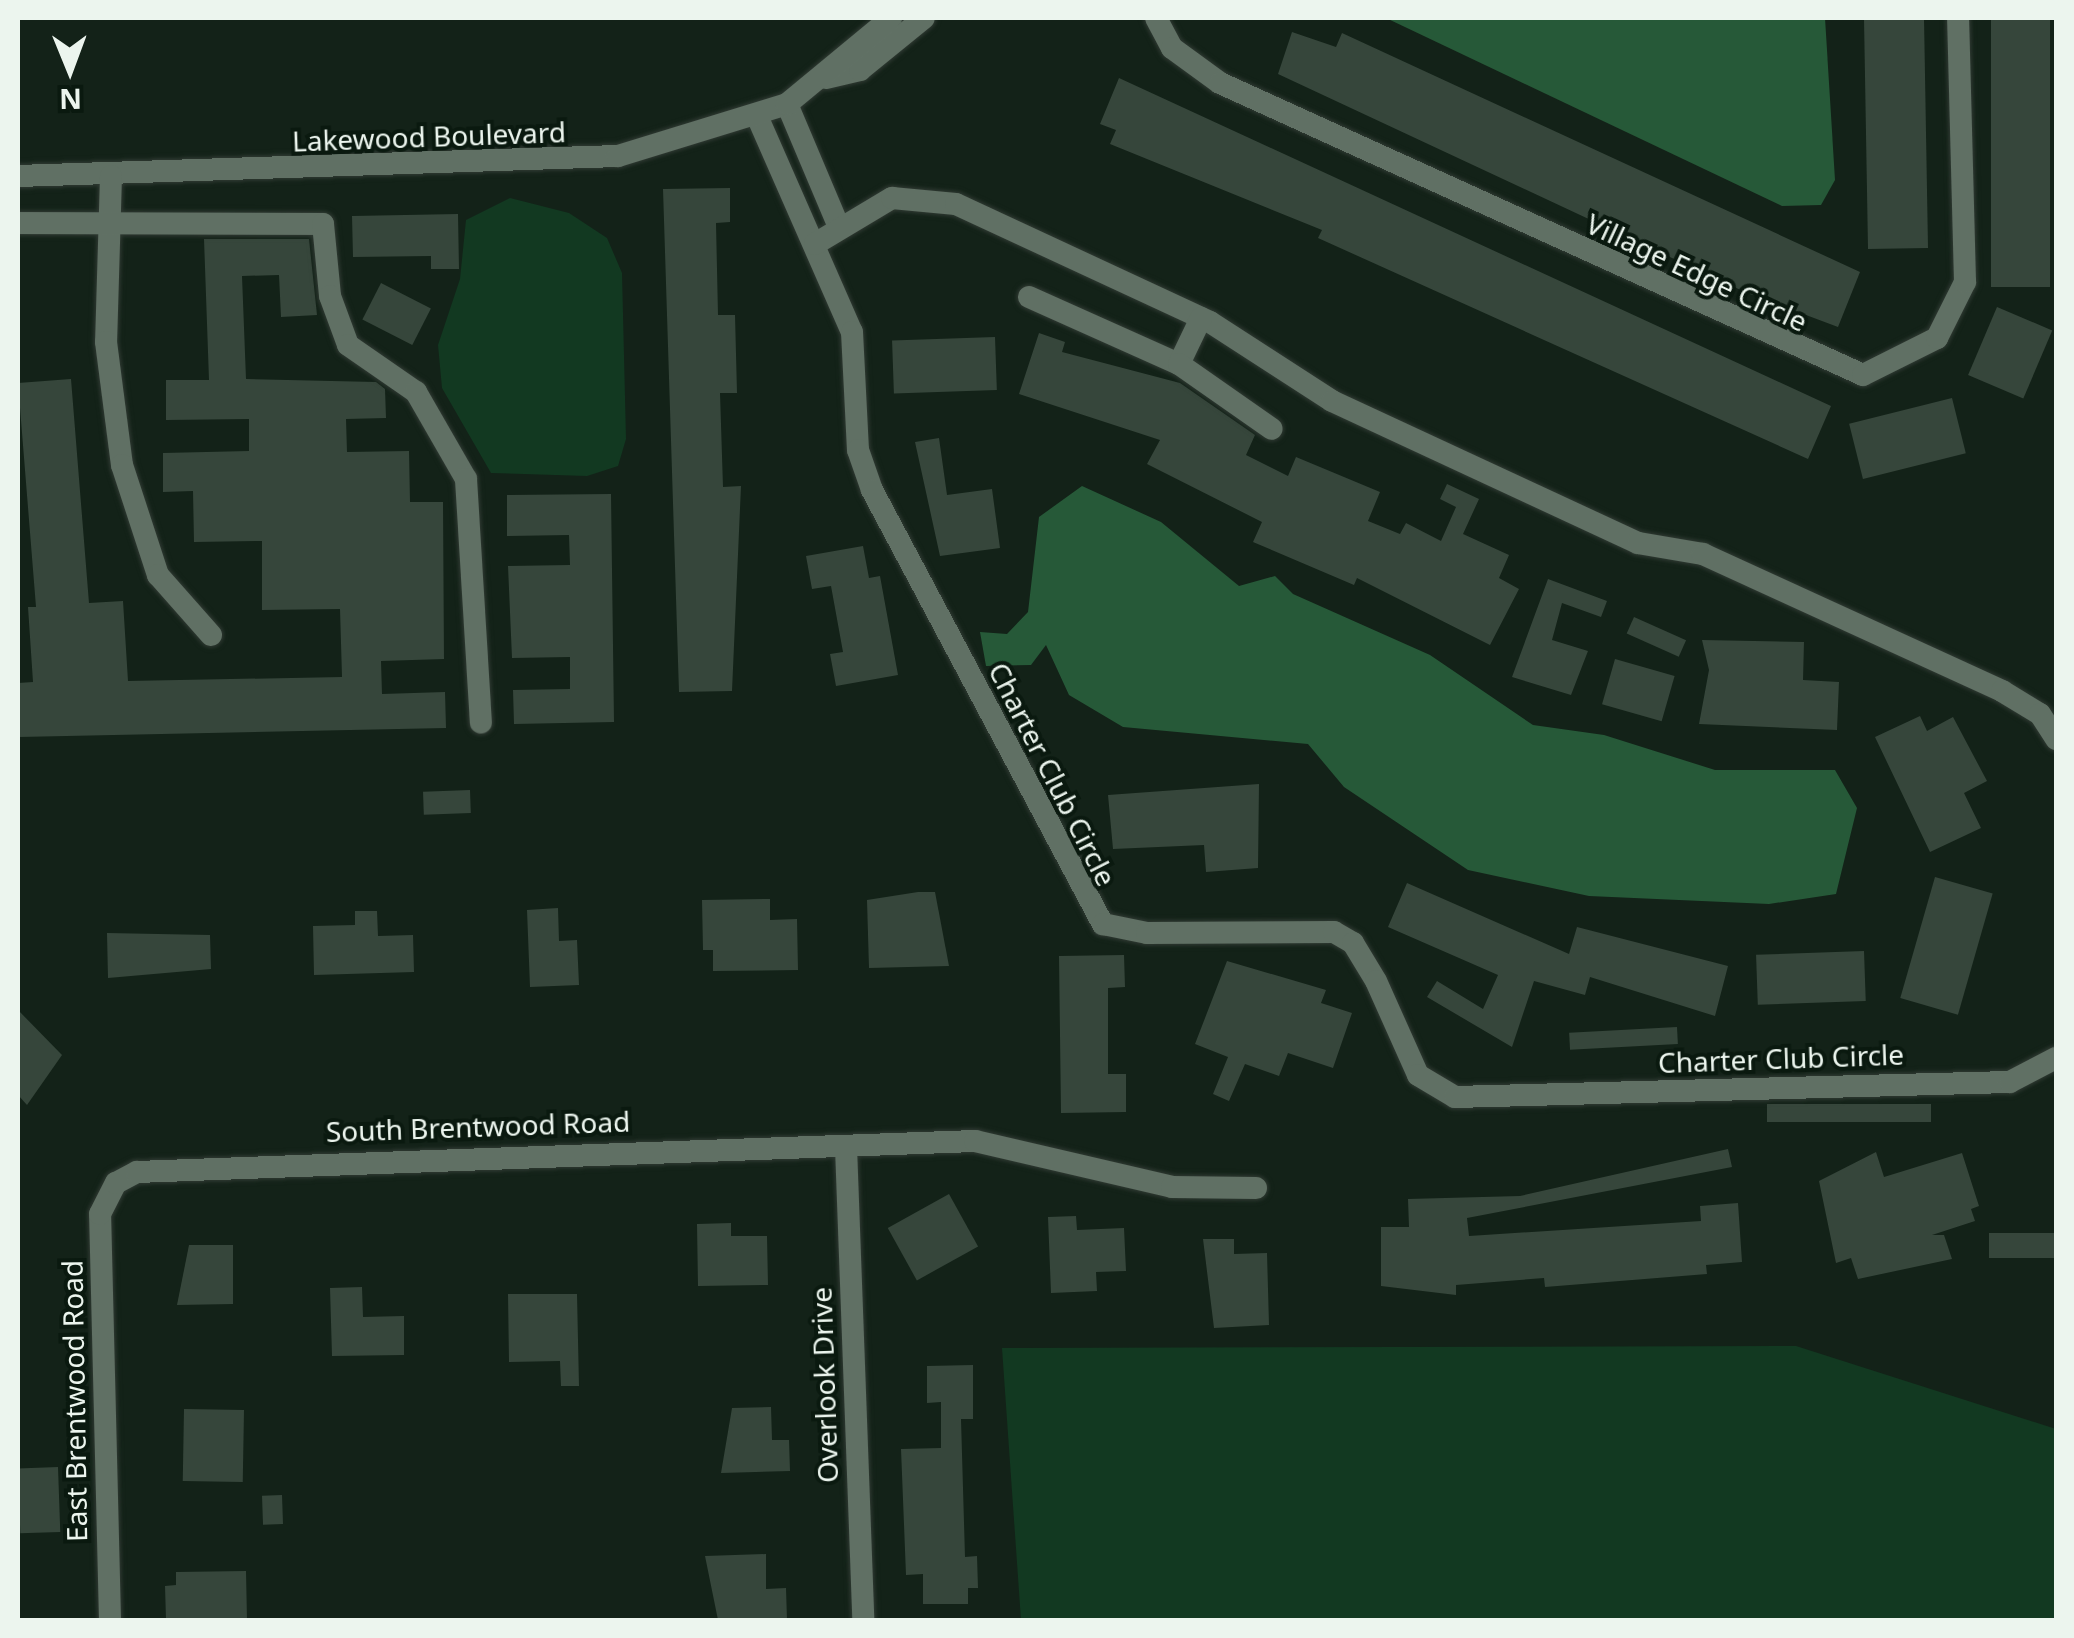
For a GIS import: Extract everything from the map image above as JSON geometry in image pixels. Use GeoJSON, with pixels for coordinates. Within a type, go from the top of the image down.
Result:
{"type":"FeatureCollection","features":[{"type":"Feature","properties":{"kind":"street","name":"Lakewood Boulevard"},"geometry":{"type":"LineString","coordinates":[[18,176],[570,163],[757,116],[787,104],[826,78],[890,18]]}},
{"type":"Feature","properties":{"kind":"street","name":"Lakewood Boulevard"},"geometry":{"type":"LineString","coordinates":[[826,78],[860,70],[924,18]]}},
{"type":"Feature","properties":{"kind":"street","name":"Village Edge Circle"},"geometry":{"type":"LineString","coordinates":[[1156,18],[1172,48],[1220,83],[1863,375],[1937,338],[1965,282],[1958,18]]}},
{"type":"Feature","properties":{"kind":"street"},"geometry":{"type":"LineString","coordinates":[[787,104],[838,227]]}},
{"type":"Feature","properties":{"kind":"street","name":"Charter Club Circle"},"geometry":{"type":"LineString","coordinates":[[757,116],[852,332],[867,480],[1102,924],[1124,932],[1334,932],[1376,981],[1418,1074],[1455,1097],[2010,1082],[2056,1058]]}},
{"type":"Feature","properties":{"kind":"street"},"geometry":{"type":"LineString","coordinates":[[112,176],[114,222],[105,253],[106,342],[136,527],[158,575],[211,636]]}},
{"type":"Feature","properties":{"kind":"street"},"geometry":{"type":"LineString","coordinates":[[815,244],[892,198],[936,197],[1202,318],[1332,401],[1638,544],[1703,554],[2002,691],[2040,714],[2056,739]]}},
{"type":"Feature","properties":{"kind":"street"},"geometry":{"type":"LineString","coordinates":[[18,223],[323,224],[330,296],[348,345],[416,392],[466,479],[480,723]]}},
{"type":"Feature","properties":{"kind":"street"},"geometry":{"type":"LineString","coordinates":[[1029,297],[1179,364],[1272,429]]}},
{"type":"Feature","properties":{"kind":"street"},"geometry":{"type":"LineString","coordinates":[[1179,364],[1202,318]]}},
{"type":"Feature","properties":{"kind":"street","name":"South Brentwood Road"},"geometry":{"type":"LineString","coordinates":[[116,1183],[137,1172],[310,1162],[976,1142],[1172,1187],[1256,1188]]}},
{"type":"Feature","properties":{"kind":"street","name":"Overlook Drive"},"geometry":{"type":"LineString","coordinates":[[846,1147],[863,1620]]}},
{"type":"Feature","properties":{"kind":"street","name":"East Brentwood Road"},"geometry":{"type":"LineString","coordinates":[[110,1620],[100,1214],[116,1183]]}},
{"type":"Feature","properties":{"kind":"shaded area"},"geometry":{"type":"Polygon","coordinates":[[[1386,18],[1825,18],[1835,180],[1821,205],[1782,206],[1386,18]]]}},
{"type":"Feature","properties":{"kind":"shaded area"},"geometry":{"type":"Polygon","coordinates":[[[510,198],[569,213],[607,238],[622,273],[626,439],[618,466],[587,476],[491,473],[442,388],[438,345],[460,279],[466,220],[510,198]]]}},
{"type":"Feature","properties":{"kind":"shaded area"},"geometry":{"type":"Polygon","coordinates":[[[1082,486],[1161,522],[1239,586],[1275,576],[1293,594],[1430,655],[1533,725],[1604,735],[1715,770],[1835,770],[1857,808],[1836,894],[1769,904],[1589,896],[1468,870],[1344,787],[1308,744],[1123,727],[1069,695],[1046,645],[1031,665],[986,666],[980,632],[1007,634],[1028,612],[1039,517],[1082,486]]]}},
{"type":"Feature","properties":{"kind":"shaded area"},"geometry":{"type":"Polygon","coordinates":[[[1796,1346],[2056,1429],[2056,1620],[1021,1620],[1002,1348],[1796,1346]]]}},
{"type":"Feature","properties":{"kind":"building"},"geometry":{"type":"Polygon","coordinates":[[[1924,18],[1928,248],[1868,249],[1864,19],[1924,18]]]}},
{"type":"Feature","properties":{"kind":"building"},"geometry":{"type":"Polygon","coordinates":[[[1991,18],[2050,18],[2050,287],[1991,287],[1991,18]]]}},
{"type":"Feature","properties":{"kind":"building"},"geometry":{"type":"Polygon","coordinates":[[[1292,32],[1336,47],[1342,33],[1860,272],[1838,327],[1747,293],[1278,74],[1292,32]]]}},
{"type":"Feature","properties":{"kind":"building"},"geometry":{"type":"Polygon","coordinates":[[[1119,78],[1831,406],[1808,459],[1318,238],[1322,230],[1110,144],[1116,130],[1100,124],[1119,78]]]}},
{"type":"Feature","properties":{"kind":"building"},"geometry":{"type":"Polygon","coordinates":[[[730,188],[730,222],[716,223],[718,315],[735,315],[737,393],[720,393],[723,487],[741,486],[732,691],[679,692],[663,189],[730,188]]]}},
{"type":"Feature","properties":{"kind":"building"},"geometry":{"type":"Polygon","coordinates":[[[458,214],[459,269],[431,269],[431,256],[353,257],[352,216],[458,214]]]}},
{"type":"Feature","properties":{"kind":"building"},"geometry":{"type":"Polygon","coordinates":[[[204,239],[309,239],[317,315],[281,317],[279,275],[242,276],[246,379],[376,382],[385,389],[386,418],[346,419],[347,452],[409,451],[410,502],[443,502],[444,659],[381,661],[382,694],[445,692],[446,728],[19,737],[18,683],[33,682],[28,607],[36,607],[18,383],[71,379],[89,603],[123,601],[128,681],[342,677],[340,609],[262,610],[262,541],[194,542],[193,491],[163,492],[163,453],[249,451],[249,419],[166,420],[166,380],[209,380],[204,239]]]}},
{"type":"Feature","properties":{"kind":"building"},"geometry":{"type":"Polygon","coordinates":[[[381,283],[431,308],[412,345],[362,320],[381,283]]]}},
{"type":"Feature","properties":{"kind":"building"},"geometry":{"type":"Polygon","coordinates":[[[1997,307],[2052,330],[2023,399],[1968,375],[1997,307]]]}},
{"type":"Feature","properties":{"kind":"building"},"geometry":{"type":"Polygon","coordinates":[[[1039,333],[1065,342],[1062,352],[1180,383],[1255,435],[1246,455],[1288,476],[1296,457],[1380,492],[1368,521],[1400,534],[1406,523],[1441,541],[1456,507],[1440,499],[1447,484],[1479,499],[1463,534],[1509,555],[1499,578],[1519,589],[1490,645],[1357,578],[1354,585],[1253,542],[1262,522],[1147,464],[1160,440],[1019,394],[1039,333]]]}},
{"type":"Feature","properties":{"kind":"building"},"geometry":{"type":"Polygon","coordinates":[[[995,337],[997,390],[894,394],[892,341],[995,337]]]}},
{"type":"Feature","properties":{"kind":"building"},"geometry":{"type":"Polygon","coordinates":[[[1952,398],[1966,453],[1863,479],[1849,424],[1952,398]]]}},
{"type":"Feature","properties":{"kind":"building"},"geometry":{"type":"Polygon","coordinates":[[[939,438],[947,495],[992,489],[1000,548],[940,556],[915,442],[939,438]]]}},
{"type":"Feature","properties":{"kind":"building"},"geometry":{"type":"Polygon","coordinates":[[[611,494],[614,722],[514,724],[513,690],[570,689],[570,657],[512,658],[508,566],[570,565],[569,535],[507,536],[507,495],[611,494]]]}},
{"type":"Feature","properties":{"kind":"building"},"geometry":{"type":"Polygon","coordinates":[[[863,546],[869,578],[880,576],[898,675],[836,686],[830,654],[843,652],[831,586],[812,589],[806,556],[863,546]]]}},
{"type":"Feature","properties":{"kind":"building"},"geometry":{"type":"Polygon","coordinates":[[[1548,579],[1607,601],[1601,617],[1562,603],[1552,640],[1588,651],[1571,695],[1512,677],[1548,579]]]}},
{"type":"Feature","properties":{"kind":"building"},"geometry":{"type":"Polygon","coordinates":[[[1634,617],[1686,640],[1679,657],[1627,633],[1634,617]]]}},
{"type":"Feature","properties":{"kind":"building"},"geometry":{"type":"Polygon","coordinates":[[[1702,640],[1804,642],[1803,680],[1839,682],[1837,730],[1699,724],[1709,670],[1702,640]]]}},
{"type":"Feature","properties":{"kind":"building"},"geometry":{"type":"Polygon","coordinates":[[[1615,659],[1675,676],[1662,721],[1602,704],[1615,659]]]}},
{"type":"Feature","properties":{"kind":"building"},"geometry":{"type":"Polygon","coordinates":[[[1920,716],[1927,731],[1953,717],[1987,781],[1964,793],[1981,828],[1930,852],[1875,737],[1920,716]]]}},
{"type":"Feature","properties":{"kind":"building"},"geometry":{"type":"Polygon","coordinates":[[[1259,784],[1258,868],[1206,872],[1204,845],[1113,849],[1108,795],[1259,784]]]}},
{"type":"Feature","properties":{"kind":"building"},"geometry":{"type":"Polygon","coordinates":[[[470,790],[471,813],[424,815],[423,792],[470,790]]]}},
{"type":"Feature","properties":{"kind":"building"},"geometry":{"type":"Polygon","coordinates":[[[1935,877],[1993,894],[1958,1015],[1900,998],[1935,877]]]}},
{"type":"Feature","properties":{"kind":"building"},"geometry":{"type":"Polygon","coordinates":[[[1407,883],[1569,954],[1577,927],[1728,966],[1715,1016],[1590,977],[1585,995],[1534,981],[1512,1047],[1427,997],[1437,981],[1483,1009],[1498,975],[1388,927],[1407,883]]]}},
{"type":"Feature","properties":{"kind":"building"},"geometry":{"type":"Polygon","coordinates":[[[935,892],[949,966],[869,968],[867,900],[935,892]]]}},
{"type":"Feature","properties":{"kind":"building"},"geometry":{"type":"Polygon","coordinates":[[[770,899],[770,920],[797,919],[798,970],[713,971],[713,950],[703,950],[702,900],[770,899]]]}},
{"type":"Feature","properties":{"kind":"building"},"geometry":{"type":"Polygon","coordinates":[[[558,908],[559,941],[577,940],[579,985],[530,987],[527,910],[558,908]]]}},
{"type":"Feature","properties":{"kind":"building"},"geometry":{"type":"Polygon","coordinates":[[[355,911],[377,911],[378,936],[413,935],[414,972],[314,975],[313,926],[355,925],[355,911]]]}},
{"type":"Feature","properties":{"kind":"building"},"geometry":{"type":"Polygon","coordinates":[[[107,933],[210,935],[211,969],[108,978],[107,933]]]}},
{"type":"Feature","properties":{"kind":"building"},"geometry":{"type":"Polygon","coordinates":[[[1864,951],[1866,1001],[1758,1005],[1756,955],[1864,951]]]}},
{"type":"Feature","properties":{"kind":"building"},"geometry":{"type":"Polygon","coordinates":[[[1124,955],[1125,987],[1108,988],[1108,1074],[1126,1074],[1126,1112],[1061,1113],[1059,956],[1124,955]]]}},
{"type":"Feature","properties":{"kind":"building"},"geometry":{"type":"Polygon","coordinates":[[[1227,961],[1326,990],[1321,1003],[1352,1013],[1333,1068],[1288,1053],[1279,1076],[1245,1064],[1229,1101],[1213,1094],[1228,1057],[1195,1044],[1227,961]]]}},
{"type":"Feature","properties":{"kind":"building"},"geometry":{"type":"Polygon","coordinates":[[[18,1010],[62,1055],[27,1105],[18,1095],[18,1010]]]}},
{"type":"Feature","properties":{"kind":"building"},"geometry":{"type":"Polygon","coordinates":[[[1677,1027],[1678,1044],[1570,1050],[1569,1033],[1677,1027]]]}},
{"type":"Feature","properties":{"kind":"building"},"geometry":{"type":"Polygon","coordinates":[[[1767,1104],[1931,1104],[1931,1122],[1767,1122],[1767,1104]]]}},
{"type":"Feature","properties":{"kind":"building"},"geometry":{"type":"Polygon","coordinates":[[[1728,1149],[1732,1167],[1467,1218],[1469,1236],[1701,1221],[1700,1206],[1738,1203],[1742,1262],[1706,1265],[1707,1274],[1545,1287],[1544,1278],[1456,1285],[1456,1295],[1381,1286],[1381,1227],[1409,1227],[1408,1199],[1520,1196],[1728,1149]]]}},
{"type":"Feature","properties":{"kind":"building"},"geometry":{"type":"Polygon","coordinates":[[[1876,1152],[1884,1177],[1962,1153],[1979,1206],[1971,1209],[1975,1221],[1932,1235],[1944,1235],[1952,1259],[1858,1279],[1851,1258],[1836,1263],[1819,1181],[1876,1152]]]}},
{"type":"Feature","properties":{"kind":"building"},"geometry":{"type":"Polygon","coordinates":[[[949,1194],[978,1246],[917,1280],[888,1228],[949,1194]]]}},
{"type":"Feature","properties":{"kind":"building"},"geometry":{"type":"Polygon","coordinates":[[[1076,1216],[1077,1230],[1124,1228],[1126,1271],[1096,1272],[1097,1291],[1051,1293],[1048,1217],[1076,1216]]]}},
{"type":"Feature","properties":{"kind":"building"},"geometry":{"type":"Polygon","coordinates":[[[731,1223],[731,1236],[767,1236],[768,1285],[698,1286],[697,1224],[731,1223]]]}},
{"type":"Feature","properties":{"kind":"building"},"geometry":{"type":"Polygon","coordinates":[[[1989,1233],[2056,1233],[2056,1258],[1989,1258],[1989,1233]]]}},
{"type":"Feature","properties":{"kind":"building"},"geometry":{"type":"Polygon","coordinates":[[[1203,1239],[1234,1239],[1234,1254],[1267,1253],[1269,1325],[1214,1328],[1203,1239]]]}},
{"type":"Feature","properties":{"kind":"building"},"geometry":{"type":"Polygon","coordinates":[[[189,1245],[233,1245],[233,1304],[177,1305],[189,1245]]]}},
{"type":"Feature","properties":{"kind":"building"},"geometry":{"type":"Polygon","coordinates":[[[362,1287],[363,1317],[404,1316],[404,1355],[332,1356],[330,1288],[362,1287]]]}},
{"type":"Feature","properties":{"kind":"building"},"geometry":{"type":"Polygon","coordinates":[[[508,1294],[577,1294],[579,1386],[561,1386],[560,1361],[509,1362],[508,1294]]]}},
{"type":"Feature","properties":{"kind":"building"},"geometry":{"type":"Polygon","coordinates":[[[973,1365],[973,1419],[961,1419],[965,1557],[977,1556],[978,1588],[968,1588],[968,1604],[923,1604],[923,1574],[906,1575],[901,1449],[941,1448],[941,1402],[927,1403],[927,1366],[973,1365]]]}},
{"type":"Feature","properties":{"kind":"building"},"geometry":{"type":"Polygon","coordinates":[[[771,1407],[772,1440],[789,1440],[790,1471],[721,1473],[732,1408],[771,1407]]]}},
{"type":"Feature","properties":{"kind":"building"},"geometry":{"type":"Polygon","coordinates":[[[184,1409],[244,1410],[243,1482],[183,1481],[184,1409]]]}},
{"type":"Feature","properties":{"kind":"building"},"geometry":{"type":"Polygon","coordinates":[[[58,1467],[60,1532],[20,1533],[18,1468],[58,1467]]]}},
{"type":"Feature","properties":{"kind":"building"},"geometry":{"type":"Polygon","coordinates":[[[282,1495],[283,1524],[263,1525],[262,1496],[282,1495]]]}},
{"type":"Feature","properties":{"kind":"building"},"geometry":{"type":"Polygon","coordinates":[[[766,1554],[766,1589],[786,1588],[787,1620],[718,1620],[705,1556],[766,1554]]]}},
{"type":"Feature","properties":{"kind":"building"},"geometry":{"type":"Polygon","coordinates":[[[246,1571],[247,1620],[166,1620],[165,1586],[176,1585],[176,1572],[246,1571]]]}}]}
